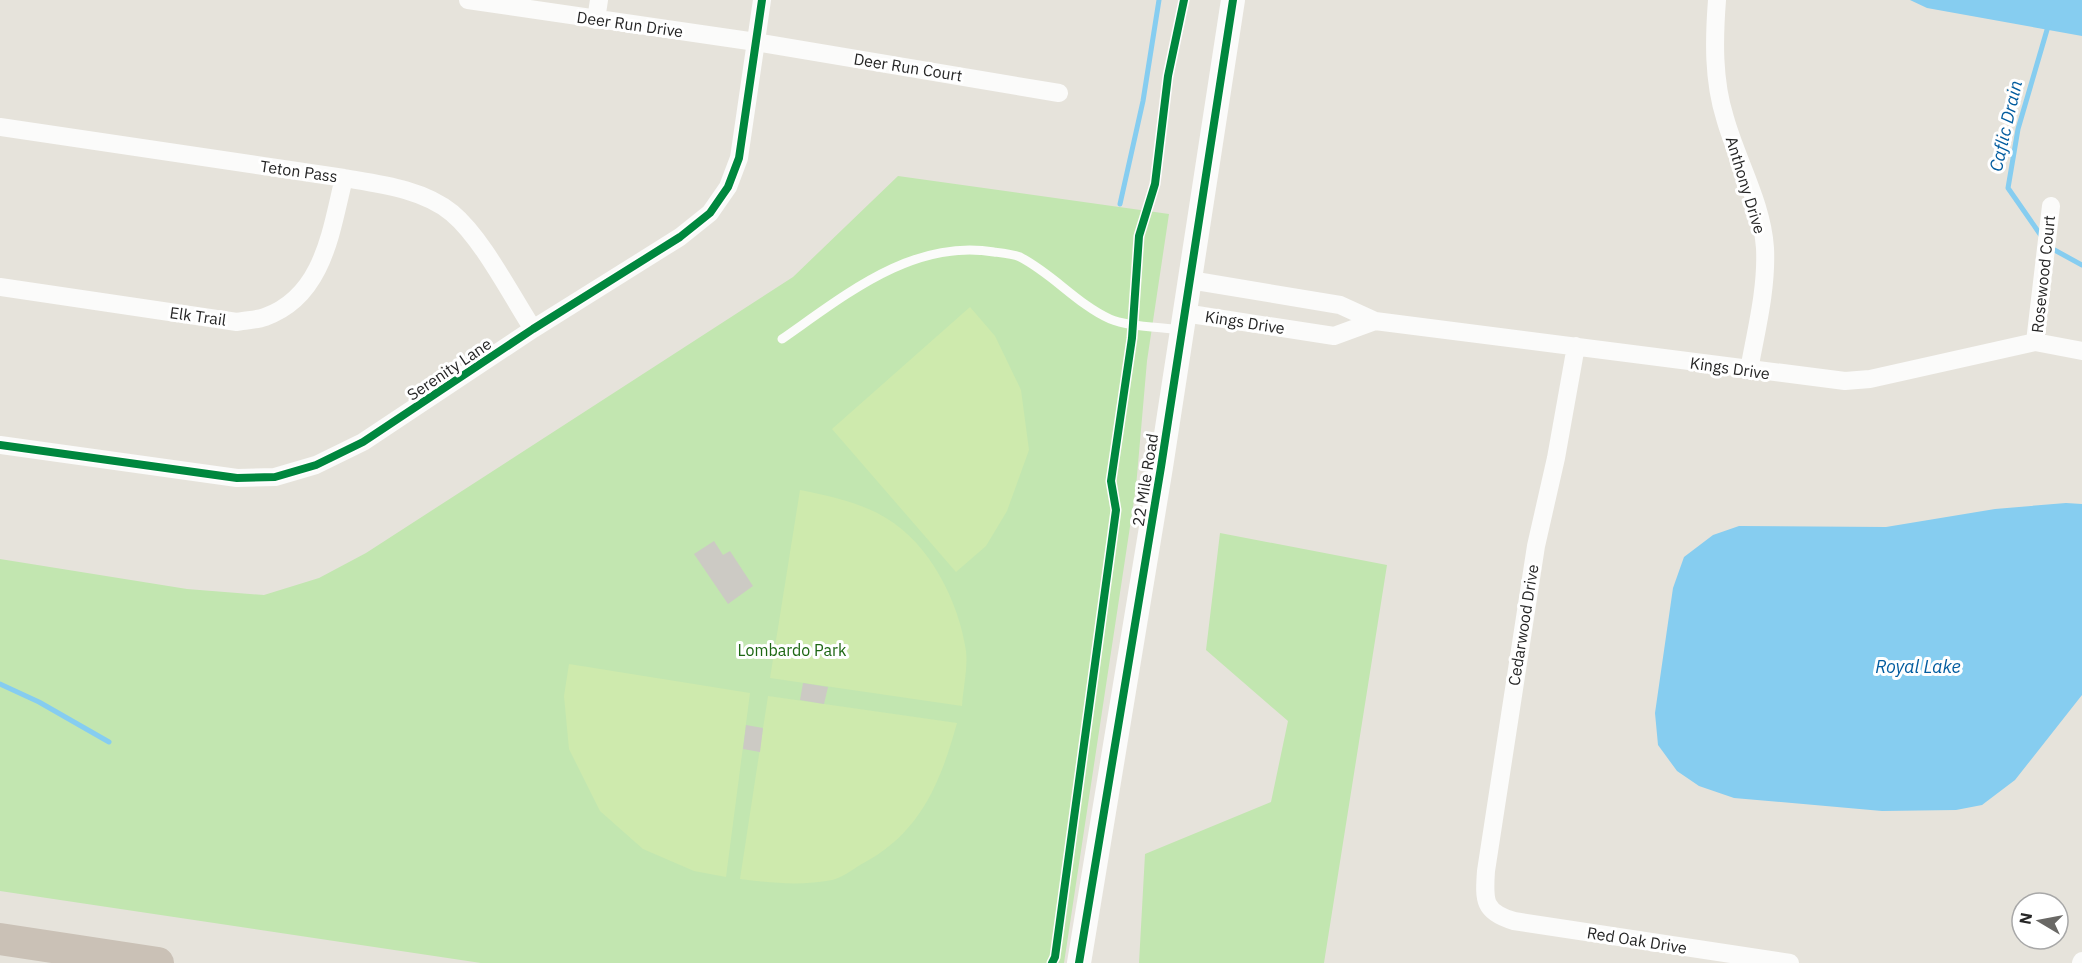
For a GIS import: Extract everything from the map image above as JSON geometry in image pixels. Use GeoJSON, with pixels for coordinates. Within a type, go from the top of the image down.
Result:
{"type":"FeatureCollection","features":[{"type":"Feature","properties":{"kind":"highway"},"geometry":{"type":"LineString","coordinates":[[0,939],[92,958],[158,963]]}},
{"type":"Feature","properties":{"kind":"street","name":"Deer Run Drive"},"geometry":{"type":"LineString","coordinates":[[468,0],[756,42]]}},
{"type":"Feature","properties":{"kind":"street"},"geometry":{"type":"LineString","coordinates":[[596,20],[599,0]]}},
{"type":"Feature","properties":{"kind":"street","name":"Serenity Lane"},"geometry":{"type":"LineString","coordinates":[[0,445],[237,478],[276,477],[316,465],[363,442],[533,329],[680,237],[710,213],[728,187],[739,158],[762,0]]}},
{"type":"Feature","properties":{"kind":"street","name":"22 Mile Road"},"geometry":{"type":"LineString","coordinates":[[1079,963],[1233,0]]}},
{"type":"Feature","properties":{"kind":"street","name":"Anthony Drive"},"geometry":{"type":"LineString","coordinates":[[1717,0],[1715,34],[1719,95],[1725,119],[1746,174],[1765,247],[1764,283],[1749,370]]}},
{"type":"Feature","properties":{"kind":"street","name":"Deer Run Court"},"geometry":{"type":"LineString","coordinates":[[756,42],[1059,93]]}},
{"type":"Feature","properties":{"kind":"street","name":"Teton Pass"},"geometry":{"type":"LineString","coordinates":[[0,127],[344,178],[390,186],[423,198],[451,212],[474,237],[533,329]]}},
{"type":"Feature","properties":{"kind":"street","name":"Elk Trail"},"geometry":{"type":"LineString","coordinates":[[0,287],[237,322],[265,317],[289,304],[312,282],[327,250],[344,178]]}},
{"type":"Feature","properties":{"kind":"street","name":"Rosewood Court"},"geometry":{"type":"LineString","coordinates":[[2035,342],[2050,206]]}},
{"type":"Feature","properties":{"kind":"street","name":"Kings Drive"},"geometry":{"type":"LineString","coordinates":[[1190,280],[1340,305],[1375,321],[1845,381],[1870,379],[2035,342],[2082,351]]}},
{"type":"Feature","properties":{"kind":"street","name":"Kings Drive"},"geometry":{"type":"LineString","coordinates":[[1183,322],[1334,336],[1375,321]]}},
{"type":"Feature","properties":{"kind":"street","name":"Cedarwood Drive"},"geometry":{"type":"LineString","coordinates":[[1488,906],[1484,891],[1486,871],[1536,546],[1556,458],[1576,346]]}},
{"type":"Feature","properties":{"kind":"street","name":"Red Oak Drive"},"geometry":{"type":"LineString","coordinates":[[1488,906],[1501,917],[1514,921],[1790,963]]}},
{"type":"Feature","properties":{"kind":"lane"},"geometry":{"type":"LineString","coordinates":[[782,339],[867,281],[928,254],[971,248],[1018,256],[1052,276],[1086,305],[1112,320],[1183,322]]}},
{"type":"Feature","properties":{"kind":"green space","name":"Lombardo Park"},"geometry":{"type":"Polygon","coordinates":[[[898,176],[1169,214],[1147,361],[1136,487],[1064,963],[481,963],[0,891],[0,559],[187,589],[264,595],[319,578],[366,553],[793,277],[898,176]]]}},
{"type":"Feature","properties":{"kind":"green space"},"geometry":{"type":"Polygon","coordinates":[[[970,307],[995,336],[1021,390],[1029,450],[1007,511],[986,546],[956,572],[832,429],[970,307]]]}},
{"type":"Feature","properties":{"kind":"green space"},"geometry":{"type":"Polygon","coordinates":[[[800,490],[844,500],[876,512],[902,529],[929,559],[949,594],[962,632],[966,651],[966,671],[962,706],[770,678],[800,490]]]}},
{"type":"Feature","properties":{"kind":"green space"},"geometry":{"type":"Polygon","coordinates":[[[1220,533],[1387,565],[1324,963],[1139,963],[1145,854],[1271,802],[1288,721],[1206,650],[1220,533]]]}},
{"type":"Feature","properties":{"kind":"green space"},"geometry":{"type":"Polygon","coordinates":[[[569,664],[750,693],[726,877],[694,871],[643,849],[600,811],[569,749],[564,696],[569,664]]]}},
{"type":"Feature","properties":{"kind":"green space"},"geometry":{"type":"Polygon","coordinates":[[[768,696],[957,723],[935,787],[913,823],[881,852],[835,879],[821,882],[774,883],[740,879],[768,696]]]}},
{"type":"Feature","properties":{"kind":"water"},"geometry":{"type":"Polygon","coordinates":[[[1910,0],[2082,0],[2082,36],[1927,8],[1910,0]]]}},
{"type":"Feature","properties":{"kind":"water","name":"Royal Lake"},"geometry":{"type":"Polygon","coordinates":[[[2066,503],[2082,504],[2082,695],[2015,780],[1982,805],[1956,810],[1882,811],[1734,798],[1699,786],[1677,771],[1658,745],[1655,713],[1673,588],[1684,557],[1713,535],[1739,526],[1886,527],[1995,509],[2066,503]]]}},
{"type":"Feature","properties":{"kind":"building"},"geometry":{"type":"Polygon","coordinates":[[[714,541],[723,555],[730,551],[753,586],[728,604],[694,554],[714,541]]]}},
{"type":"Feature","properties":{"kind":"building"},"geometry":{"type":"Polygon","coordinates":[[[803,683],[828,687],[824,704],[800,700],[803,683]]]}},
{"type":"Feature","properties":{"kind":"building"},"geometry":{"type":"Polygon","coordinates":[[[746,725],[763,728],[760,752],[743,749],[746,725]]]}},
{"type":"Feature","properties":{"kind":"waterway"},"geometry":{"type":"LineString","coordinates":[[1120,204],[1143,101],[1159,0]]}},
{"type":"Feature","properties":{"kind":"waterway","name":"Caflic Drain"},"geometry":{"type":"LineString","coordinates":[[2042,237],[2008,188],[2018,129],[2049,23]]}},
{"type":"Feature","properties":{"kind":"waterway","name":"Caflic Drain"},"geometry":{"type":"LineString","coordinates":[[2049,247],[2082,265]]}},
{"type":"Feature","properties":{"kind":"waterway"},"geometry":{"type":"LineString","coordinates":[[0,684],[39,702],[109,742]]}},
{"type":"Feature","properties":{"kind":"cycle path"},"geometry":{"type":"LineString","coordinates":[[0,445],[237,478],[275,477],[316,465],[363,442],[533,329],[680,237],[710,213],[728,187],[739,158],[762,0]]}},
{"type":"Feature","properties":{"kind":"cycle path"},"geometry":{"type":"LineString","coordinates":[[1052,963],[1055,957],[1116,510],[1111,481],[1132,338],[1139,236],[1155,184],[1168,76],[1184,0]]}},
{"type":"Feature","properties":{"kind":"cycle path"},"geometry":{"type":"LineString","coordinates":[[1079,963],[1161,467],[1233,0]]}}]}
